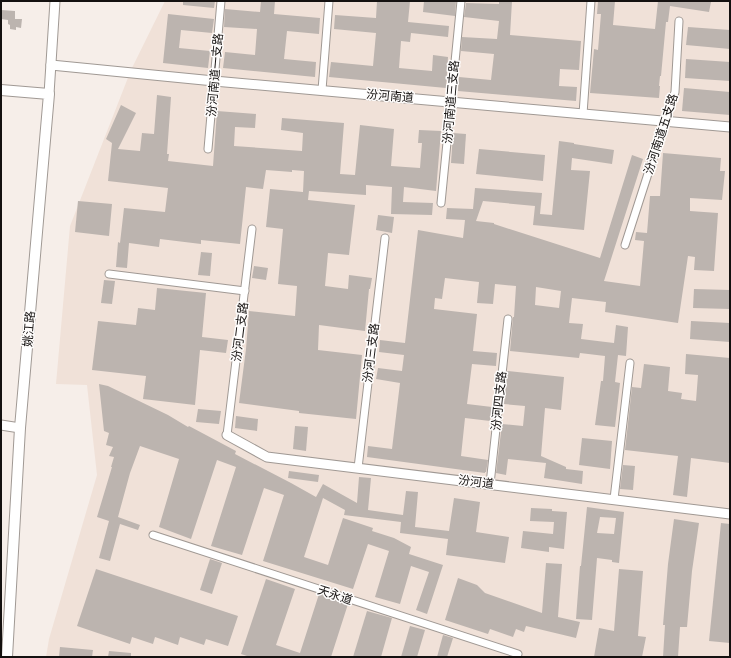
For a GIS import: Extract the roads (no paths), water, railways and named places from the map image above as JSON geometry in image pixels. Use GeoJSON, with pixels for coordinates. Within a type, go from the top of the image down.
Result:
{"type":"FeatureCollection","features":[{"type":"Feature","properties":{"kind":"main road"},"geometry":{"type":"LineString","coordinates":[[1,90],[49,94]]}},
{"type":"Feature","properties":{"kind":"main road","name":"姚江路"},"geometry":{"type":"LineString","coordinates":[[7,657],[20,428],[49,94]]}},
{"type":"Feature","properties":{"kind":"street","name":"姚江路"},"geometry":{"type":"LineString","coordinates":[[49,94],[55,1]]}},
{"type":"Feature","properties":{"kind":"street","name":"汾河南道一支路"},"geometry":{"type":"LineString","coordinates":[[208,149],[222,1]]}},
{"type":"Feature","properties":{"kind":"street"},"geometry":{"type":"LineString","coordinates":[[322,90],[329,1]]}},
{"type":"Feature","properties":{"kind":"street","name":"汾河南道三支路"},"geometry":{"type":"LineString","coordinates":[[441,203],[461,1]]}},
{"type":"Feature","properties":{"kind":"street"},"geometry":{"type":"LineString","coordinates":[[582,114],[591,1]]}},
{"type":"Feature","properties":{"kind":"street","name":"汾河南道五支路"},"geometry":{"type":"LineString","coordinates":[[625,245],[675,92],[679,21]]}},
{"type":"Feature","properties":{"kind":"street","name":"汾河南道"},"geometry":{"type":"LineString","coordinates":[[51,65],[730,127]]}},
{"type":"Feature","properties":{"kind":"street","name":"汾河二支路"},"geometry":{"type":"LineString","coordinates":[[227,435],[252,229]]}},
{"type":"Feature","properties":{"kind":"street","name":"汾河三支路"},"geometry":{"type":"LineString","coordinates":[[358,468],[385,238]]}},
{"type":"Feature","properties":{"kind":"street"},"geometry":{"type":"LineString","coordinates":[[109,274],[245,291]]}},
{"type":"Feature","properties":{"kind":"street","name":"汾河四支路"},"geometry":{"type":"LineString","coordinates":[[490,484],[508,319]]}},
{"type":"Feature","properties":{"kind":"street"},"geometry":{"type":"LineString","coordinates":[[614,499],[630,363]]}},
{"type":"Feature","properties":{"kind":"street"},"geometry":{"type":"LineString","coordinates":[[1,426],[20,428]]}},
{"type":"Feature","properties":{"kind":"street","name":"汾河道"},"geometry":{"type":"LineString","coordinates":[[227,435],[267,457],[730,514]]}},
{"type":"Feature","properties":{"kind":"street","name":"天永道"},"geometry":{"type":"LineString","coordinates":[[153,535],[518,656]]}}]}
